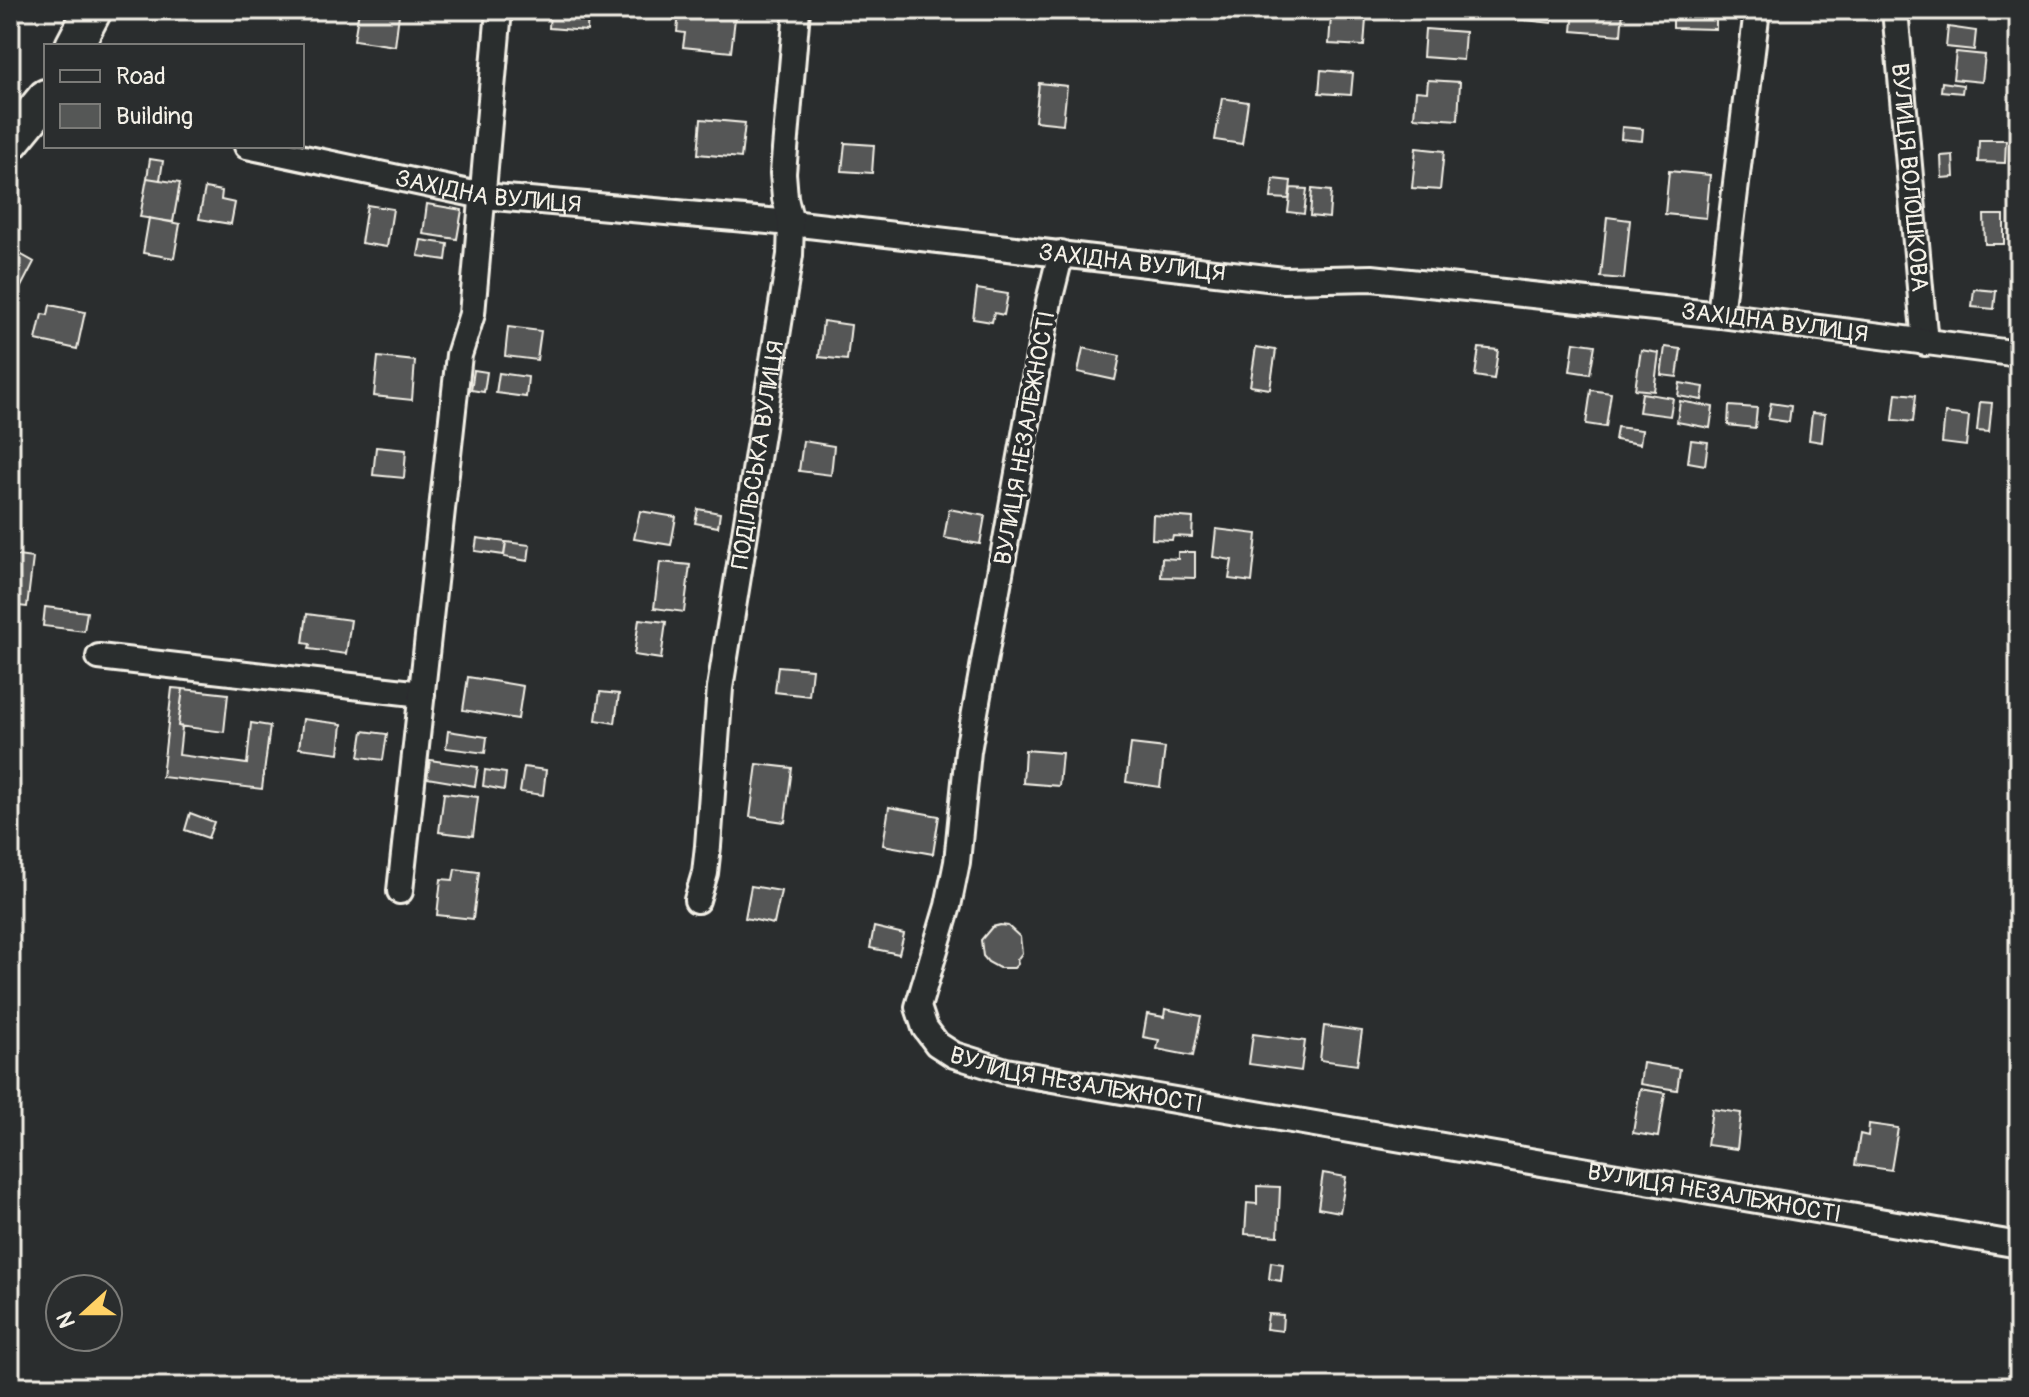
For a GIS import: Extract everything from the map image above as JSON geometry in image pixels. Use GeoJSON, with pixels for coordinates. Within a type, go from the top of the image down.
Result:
{"type":"FeatureCollection","features":[{"type":"Feature","properties":{"kind":"main road"},"geometry":{"type":"LineString","coordinates":[[75,44],[93,10]]}},
{"type":"Feature","properties":{"kind":"main road"},"geometry":{"type":"LineString","coordinates":[[10,142],[44,102]]}},
{"type":"Feature","properties":{"kind":"street"},"geometry":{"type":"LineString","coordinates":[[400,891],[459,355],[472,314],[499,10]]}},
{"type":"Feature","properties":{"kind":"street","name":"ПОДІЛЬСЬКА ВУЛИЦЯ"},"geometry":{"type":"LineString","coordinates":[[697,900],[705,873],[708,846],[720,688],[790,255],[791,223],[783,173],[797,10]]}},
{"type":"Feature","properties":{"kind":"street"},"geometry":{"type":"LineString","coordinates":[[1720,315],[1757,10]]}},
{"type":"Feature","properties":{"kind":"street","name":"ВУЛИЦЯ ВОЛОШКОВА"},"geometry":{"type":"LineString","coordinates":[[1895,10],[1925,343]]}},
{"type":"Feature","properties":{"kind":"street","name":"ЗАХІДНА ВУЛИЦЯ"},"geometry":{"type":"LineString","coordinates":[[256,148],[483,196],[791,223],[1284,280],[1372,278],[1720,315],[2019,354]]}},
{"type":"Feature","properties":{"kind":"street","name":"ВУЛИЦЯ НЕЗАЛЕЖНОСТІ"},"geometry":{"type":"LineString","coordinates":[[1061,253],[1049,301],[968,751],[957,862],[948,906],[918,1007],[925,1028],[937,1044],[954,1055],[1006,1071],[2019,1245]]}},
{"type":"Feature","properties":{"kind":"street"},"geometry":{"type":"LineString","coordinates":[[99,657],[422,694]]}},
{"type":"Feature","properties":{"kind":"building"},"geometry":{"type":"Polygon","coordinates":[[[359,10],[394,10],[393,14],[399,14],[395,46],[354,40],[359,10]]]}},
{"type":"Feature","properties":{"kind":"building"},"geometry":{"type":"Polygon","coordinates":[[[550,10],[588,10],[587,31],[549,28],[550,10]]]}},
{"type":"Feature","properties":{"kind":"building"},"geometry":{"type":"Polygon","coordinates":[[[687,10],[736,10],[731,52],[683,47],[685,33],[677,32],[679,13],[687,13],[687,10]]]}},
{"type":"Feature","properties":{"kind":"building"},"geometry":{"type":"Polygon","coordinates":[[[1516,10],[1554,10],[1552,23],[1515,19],[1516,10]]]}},
{"type":"Feature","properties":{"kind":"building"},"geometry":{"type":"Polygon","coordinates":[[[1574,10],[1623,10],[1621,35],[1572,31],[1574,10]]]}},
{"type":"Feature","properties":{"kind":"building"},"geometry":{"type":"Polygon","coordinates":[[[1673,10],[1716,10],[1716,29],[1673,28],[1673,10]]]}},
{"type":"Feature","properties":{"kind":"building"},"geometry":{"type":"Polygon","coordinates":[[[1331,16],[1366,19],[1364,46],[1329,44],[1331,16]]]}},
{"type":"Feature","properties":{"kind":"building"},"geometry":{"type":"Polygon","coordinates":[[[1948,27],[1976,31],[1974,50],[1946,47],[1948,27]]]}},
{"type":"Feature","properties":{"kind":"building"},"geometry":{"type":"Polygon","coordinates":[[[1425,29],[1465,32],[1463,60],[1423,57],[1425,29]]]}},
{"type":"Feature","properties":{"kind":"building"},"geometry":{"type":"Polygon","coordinates":[[[1956,52],[1985,55],[1982,82],[1953,79],[1956,52]]]}},
{"type":"Feature","properties":{"kind":"building"},"geometry":{"type":"Polygon","coordinates":[[[1321,70],[1353,73],[1351,95],[1319,93],[1321,70]]]}},
{"type":"Feature","properties":{"kind":"building"},"geometry":{"type":"Polygon","coordinates":[[[1428,80],[1460,82],[1458,120],[1414,117],[1416,91],[1427,92],[1428,80]]]}},
{"type":"Feature","properties":{"kind":"building"},"geometry":{"type":"Polygon","coordinates":[[[1942,82],[1963,85],[1962,93],[1941,91],[1942,82]]]}},
{"type":"Feature","properties":{"kind":"building"},"geometry":{"type":"Polygon","coordinates":[[[1039,83],[1067,86],[1063,124],[1035,121],[1039,83]]]}},
{"type":"Feature","properties":{"kind":"building"},"geometry":{"type":"Polygon","coordinates":[[[1222,98],[1248,102],[1242,144],[1215,140],[1222,98]]]}},
{"type":"Feature","properties":{"kind":"building"},"geometry":{"type":"Polygon","coordinates":[[[701,119],[745,123],[741,158],[698,154],[701,119]]]}},
{"type":"Feature","properties":{"kind":"building"},"geometry":{"type":"Polygon","coordinates":[[[1622,127],[1643,129],[1642,141],[1621,139],[1622,127]]]}},
{"type":"Feature","properties":{"kind":"building"},"geometry":{"type":"Polygon","coordinates":[[[1979,140],[2006,140],[2005,163],[1978,162],[1979,140]]]}},
{"type":"Feature","properties":{"kind":"building"},"geometry":{"type":"Polygon","coordinates":[[[845,143],[874,145],[872,173],[842,171],[845,143]]]}},
{"type":"Feature","properties":{"kind":"building"},"geometry":{"type":"Polygon","coordinates":[[[1416,148],[1444,151],[1440,190],[1412,188],[1416,148]]]}},
{"type":"Feature","properties":{"kind":"building"},"geometry":{"type":"Polygon","coordinates":[[[1953,155],[1954,177],[1942,178],[1941,156],[1953,155]]]}},
{"type":"Feature","properties":{"kind":"building"},"geometry":{"type":"Polygon","coordinates":[[[150,159],[163,161],[160,180],[147,178],[150,159]]]}},
{"type":"Feature","properties":{"kind":"building"},"geometry":{"type":"Polygon","coordinates":[[[1669,171],[1710,175],[1706,218],[1665,214],[1669,171]]]}},
{"type":"Feature","properties":{"kind":"building"},"geometry":{"type":"Polygon","coordinates":[[[147,178],[180,183],[173,222],[140,217],[147,178]]]}},
{"type":"Feature","properties":{"kind":"building"},"geometry":{"type":"Polygon","coordinates":[[[1273,179],[1291,181],[1289,199],[1271,198],[1273,179]]]}},
{"type":"Feature","properties":{"kind":"building"},"geometry":{"type":"Polygon","coordinates":[[[205,188],[222,191],[221,200],[235,203],[231,224],[199,219],[205,188]]]}},
{"type":"Feature","properties":{"kind":"building"},"geometry":{"type":"Polygon","coordinates":[[[1291,188],[1307,189],[1304,214],[1288,212],[1291,188]]]}},
{"type":"Feature","properties":{"kind":"building"},"geometry":{"type":"Polygon","coordinates":[[[1312,189],[1331,191],[1329,218],[1310,216],[1312,189]]]}},
{"type":"Feature","properties":{"kind":"building"},"geometry":{"type":"Polygon","coordinates":[[[427,204],[462,210],[457,239],[423,234],[427,204]]]}},
{"type":"Feature","properties":{"kind":"building"},"geometry":{"type":"Polygon","coordinates":[[[367,205],[393,209],[387,247],[361,243],[367,205]]]}},
{"type":"Feature","properties":{"kind":"building"},"geometry":{"type":"Polygon","coordinates":[[[1984,215],[2004,215],[2004,244],[1985,244],[1984,215]]]}},
{"type":"Feature","properties":{"kind":"building"},"geometry":{"type":"Polygon","coordinates":[[[1607,217],[1630,220],[1624,279],[1601,277],[1607,217]]]}},
{"type":"Feature","properties":{"kind":"building"},"geometry":{"type":"Polygon","coordinates":[[[149,218],[180,224],[174,258],[143,253],[149,218]]]}},
{"type":"Feature","properties":{"kind":"building"},"geometry":{"type":"Polygon","coordinates":[[[421,240],[448,244],[446,260],[418,256],[421,240]]]}},
{"type":"Feature","properties":{"kind":"building"},"geometry":{"type":"Polygon","coordinates":[[[20,254],[34,262],[10,308],[10,274],[20,254]]]}},
{"type":"Feature","properties":{"kind":"building"},"geometry":{"type":"Polygon","coordinates":[[[977,289],[1008,294],[1004,315],[994,313],[992,322],[973,319],[977,289]]]}},
{"type":"Feature","properties":{"kind":"building"},"geometry":{"type":"Polygon","coordinates":[[[1974,289],[1996,291],[1994,309],[1972,307],[1974,289]]]}},
{"type":"Feature","properties":{"kind":"building"},"geometry":{"type":"Polygon","coordinates":[[[50,305],[85,312],[77,349],[36,340],[42,314],[48,315],[50,305]]]}},
{"type":"Feature","properties":{"kind":"building"},"geometry":{"type":"Polygon","coordinates":[[[823,321],[851,325],[847,360],[819,357],[823,321]]]}},
{"type":"Feature","properties":{"kind":"building"},"geometry":{"type":"Polygon","coordinates":[[[508,327],[541,331],[537,360],[505,356],[508,327]]]}},
{"type":"Feature","properties":{"kind":"building"},"geometry":{"type":"Polygon","coordinates":[[[1574,342],[1595,345],[1590,374],[1570,371],[1574,342]]]}},
{"type":"Feature","properties":{"kind":"building"},"geometry":{"type":"Polygon","coordinates":[[[1256,347],[1276,350],[1270,389],[1250,386],[1256,347]]]}},
{"type":"Feature","properties":{"kind":"building"},"geometry":{"type":"Polygon","coordinates":[[[1665,347],[1681,349],[1677,377],[1661,375],[1665,347]]]}},
{"type":"Feature","properties":{"kind":"building"},"geometry":{"type":"Polygon","coordinates":[[[1083,348],[1120,356],[1115,380],[1078,372],[1083,348]]]}},
{"type":"Feature","properties":{"kind":"building"},"geometry":{"type":"Polygon","coordinates":[[[1479,348],[1498,350],[1494,379],[1475,376],[1479,348]]]}},
{"type":"Feature","properties":{"kind":"building"},"geometry":{"type":"Polygon","coordinates":[[[1641,350],[1659,353],[1654,391],[1635,389],[1641,350]]]}},
{"type":"Feature","properties":{"kind":"building"},"geometry":{"type":"Polygon","coordinates":[[[378,357],[415,361],[412,400],[374,396],[378,357]]]}},
{"type":"Feature","properties":{"kind":"building"},"geometry":{"type":"Polygon","coordinates":[[[474,370],[487,372],[484,392],[471,390],[474,370]]]}},
{"type":"Feature","properties":{"kind":"building"},"geometry":{"type":"Polygon","coordinates":[[[499,373],[528,377],[526,397],[496,393],[499,373]]]}},
{"type":"Feature","properties":{"kind":"building"},"geometry":{"type":"Polygon","coordinates":[[[16,376],[20,398],[10,400],[10,377],[16,376]]]}},
{"type":"Feature","properties":{"kind":"building"},"geometry":{"type":"Polygon","coordinates":[[[1680,383],[1704,387],[1702,400],[1678,396],[1680,383]]]}},
{"type":"Feature","properties":{"kind":"building"},"geometry":{"type":"Polygon","coordinates":[[[1591,390],[1611,393],[1606,427],[1586,424],[1591,390]]]}},
{"type":"Feature","properties":{"kind":"building"},"geometry":{"type":"Polygon","coordinates":[[[1642,393],[1673,398],[1670,416],[1639,412],[1642,393]]]}},
{"type":"Feature","properties":{"kind":"building"},"geometry":{"type":"Polygon","coordinates":[[[1896,393],[1916,395],[1913,422],[1893,420],[1896,393]]]}},
{"type":"Feature","properties":{"kind":"building"},"geometry":{"type":"Polygon","coordinates":[[[1680,401],[1713,407],[1710,428],[1677,422],[1680,401]]]}},
{"type":"Feature","properties":{"kind":"building"},"geometry":{"type":"Polygon","coordinates":[[[1980,402],[1992,403],[1989,432],[1977,431],[1980,402]]]}},
{"type":"Feature","properties":{"kind":"building"},"geometry":{"type":"Polygon","coordinates":[[[1771,403],[1791,406],[1789,422],[1768,419],[1771,403]]]}},
{"type":"Feature","properties":{"kind":"building"},"geometry":{"type":"Polygon","coordinates":[[[1729,406],[1757,408],[1755,428],[1728,425],[1729,406]]]}},
{"type":"Feature","properties":{"kind":"building"},"geometry":{"type":"Polygon","coordinates":[[[1812,413],[1825,414],[1822,442],[1809,440],[1812,413]]]}},
{"type":"Feature","properties":{"kind":"building"},"geometry":{"type":"Polygon","coordinates":[[[1945,413],[1969,416],[1966,446],[1942,443],[1945,413]]]}},
{"type":"Feature","properties":{"kind":"building"},"geometry":{"type":"Polygon","coordinates":[[[1617,427],[1642,430],[1640,444],[1615,440],[1617,427]]]}},
{"type":"Feature","properties":{"kind":"building"},"geometry":{"type":"Polygon","coordinates":[[[1691,440],[1708,442],[1705,465],[1688,462],[1691,440]]]}},
{"type":"Feature","properties":{"kind":"building"},"geometry":{"type":"Polygon","coordinates":[[[803,441],[834,446],[831,475],[799,471],[803,441]]]}},
{"type":"Feature","properties":{"kind":"building"},"geometry":{"type":"Polygon","coordinates":[[[376,447],[406,450],[404,478],[373,475],[376,447]]]}},
{"type":"Feature","properties":{"kind":"building"},"geometry":{"type":"Polygon","coordinates":[[[698,509],[720,513],[718,527],[695,523],[698,509]]]}},
{"type":"Feature","properties":{"kind":"building"},"geometry":{"type":"Polygon","coordinates":[[[949,509],[985,516],[980,544],[944,538],[949,509]]]}},
{"type":"Feature","properties":{"kind":"building"},"geometry":{"type":"Polygon","coordinates":[[[640,511],[676,517],[671,545],[634,539],[640,511]]]}},
{"type":"Feature","properties":{"kind":"building"},"geometry":{"type":"Polygon","coordinates":[[[1153,515],[1193,518],[1192,537],[1152,539],[1153,515]]]}},
{"type":"Feature","properties":{"kind":"building"},"geometry":{"type":"Polygon","coordinates":[[[1216,529],[1257,534],[1252,582],[1229,579],[1232,560],[1213,557],[1216,529]]]}},
{"type":"Feature","properties":{"kind":"building"},"geometry":{"type":"Polygon","coordinates":[[[477,538],[506,542],[504,555],[475,551],[477,538]]]}},
{"type":"Feature","properties":{"kind":"building"},"geometry":{"type":"Polygon","coordinates":[[[506,542],[530,545],[528,561],[504,557],[506,542]]]}},
{"type":"Feature","properties":{"kind":"building"},"geometry":{"type":"Polygon","coordinates":[[[1178,552],[1195,552],[1195,578],[1161,577],[1162,558],[1178,559],[1178,552]]]}},
{"type":"Feature","properties":{"kind":"building"},"geometry":{"type":"Polygon","coordinates":[[[10,555],[33,558],[27,607],[10,605],[10,555]]]}},
{"type":"Feature","properties":{"kind":"building"},"geometry":{"type":"Polygon","coordinates":[[[660,562],[690,565],[684,612],[654,608],[660,562]]]}},
{"type":"Feature","properties":{"kind":"building"},"geometry":{"type":"Polygon","coordinates":[[[45,607],[87,612],[84,631],[43,626],[45,607]]]}},
{"type":"Feature","properties":{"kind":"building"},"geometry":{"type":"Polygon","coordinates":[[[307,614],[351,620],[346,654],[309,649],[310,644],[303,643],[307,614]]]}},
{"type":"Feature","properties":{"kind":"building"},"geometry":{"type":"Polygon","coordinates":[[[639,619],[666,622],[661,659],[634,655],[639,619]]]}},
{"type":"Feature","properties":{"kind":"building"},"geometry":{"type":"Polygon","coordinates":[[[778,666],[812,669],[809,696],[775,692],[778,666]]]}},
{"type":"Feature","properties":{"kind":"building"},"geometry":{"type":"Polygon","coordinates":[[[468,677],[523,686],[518,719],[463,710],[468,677]]]}},
{"type":"Feature","properties":{"kind":"building"},"geometry":{"type":"Polygon","coordinates":[[[172,688],[183,689],[178,726],[182,727],[179,755],[247,764],[251,723],[270,726],[262,789],[162,777],[172,688]]]}},
{"type":"Feature","properties":{"kind":"building"},"geometry":{"type":"Polygon","coordinates":[[[183,689],[228,694],[224,732],[178,726],[183,689]]]}},
{"type":"Feature","properties":{"kind":"building"},"geometry":{"type":"Polygon","coordinates":[[[600,692],[619,694],[615,723],[596,720],[600,692]]]}},
{"type":"Feature","properties":{"kind":"building"},"geometry":{"type":"Polygon","coordinates":[[[303,719],[342,724],[339,753],[299,748],[303,719]]]}},
{"type":"Feature","properties":{"kind":"building"},"geometry":{"type":"Polygon","coordinates":[[[363,731],[387,734],[383,760],[359,757],[363,731]]]}},
{"type":"Feature","properties":{"kind":"building"},"geometry":{"type":"Polygon","coordinates":[[[448,731],[487,737],[485,753],[446,748],[448,731]]]}},
{"type":"Feature","properties":{"kind":"building"},"geometry":{"type":"Polygon","coordinates":[[[1131,744],[1165,748],[1160,787],[1126,782],[1131,744]]]}},
{"type":"Feature","properties":{"kind":"building"},"geometry":{"type":"Polygon","coordinates":[[[1025,750],[1062,753],[1059,786],[1023,783],[1025,750]]]}},
{"type":"Feature","properties":{"kind":"building"},"geometry":{"type":"Polygon","coordinates":[[[430,760],[478,767],[475,786],[427,778],[430,760]]]}},
{"type":"Feature","properties":{"kind":"building"},"geometry":{"type":"Polygon","coordinates":[[[757,764],[792,768],[785,822],[750,817],[757,764]]]}},
{"type":"Feature","properties":{"kind":"building"},"geometry":{"type":"Polygon","coordinates":[[[524,767],[546,770],[543,795],[520,792],[524,767]]]}},
{"type":"Feature","properties":{"kind":"building"},"geometry":{"type":"Polygon","coordinates":[[[485,770],[506,773],[504,790],[483,786],[485,770]]]}},
{"type":"Feature","properties":{"kind":"building"},"geometry":{"type":"Polygon","coordinates":[[[444,793],[478,797],[473,836],[439,832],[444,793]]]}},
{"type":"Feature","properties":{"kind":"building"},"geometry":{"type":"Polygon","coordinates":[[[889,807],[939,816],[933,854],[883,845],[889,807]]]}},
{"type":"Feature","properties":{"kind":"building"},"geometry":{"type":"Polygon","coordinates":[[[190,813],[214,822],[208,838],[185,830],[190,813]]]}},
{"type":"Feature","properties":{"kind":"building"},"geometry":{"type":"Polygon","coordinates":[[[455,869],[479,872],[473,919],[437,915],[441,879],[453,880],[455,869]]]}},
{"type":"Feature","properties":{"kind":"building"},"geometry":{"type":"Polygon","coordinates":[[[751,886],[781,891],[774,924],[745,918],[751,886]]]}},
{"type":"Feature","properties":{"kind":"building"},"geometry":{"type":"Polygon","coordinates":[[[1008,926],[1020,937],[1022,953],[1014,968],[999,968],[983,956],[981,940],[992,927],[1008,926]]]}},
{"type":"Feature","properties":{"kind":"building"},"geometry":{"type":"Polygon","coordinates":[[[874,927],[904,934],[899,954],[870,948],[874,927]]]}},
{"type":"Feature","properties":{"kind":"building"},"geometry":{"type":"Polygon","coordinates":[[[1165,1009],[1201,1016],[1193,1056],[1157,1049],[1159,1040],[1143,1037],[1147,1014],[1164,1017],[1165,1009]]]}},
{"type":"Feature","properties":{"kind":"building"},"geometry":{"type":"Polygon","coordinates":[[[1324,1026],[1362,1031],[1357,1065],[1320,1060],[1324,1026]]]}},
{"type":"Feature","properties":{"kind":"building"},"geometry":{"type":"Polygon","coordinates":[[[1253,1034],[1305,1041],[1301,1071],[1249,1064],[1253,1034]]]}},
{"type":"Feature","properties":{"kind":"building"},"geometry":{"type":"Polygon","coordinates":[[[1643,1063],[1680,1069],[1677,1090],[1640,1084],[1643,1063]]]}},
{"type":"Feature","properties":{"kind":"building"},"geometry":{"type":"Polygon","coordinates":[[[1640,1089],[1665,1093],[1658,1137],[1633,1133],[1640,1089]]]}},
{"type":"Feature","properties":{"kind":"building"},"geometry":{"type":"Polygon","coordinates":[[[1712,1109],[1741,1113],[1737,1149],[1707,1145],[1712,1109]]]}},
{"type":"Feature","properties":{"kind":"building"},"geometry":{"type":"Polygon","coordinates":[[[1869,1124],[1898,1128],[1891,1170],[1855,1165],[1860,1134],[1868,1136],[1869,1124]]]}},
{"type":"Feature","properties":{"kind":"building"},"geometry":{"type":"Polygon","coordinates":[[[1323,1173],[1346,1177],[1340,1212],[1318,1208],[1323,1173]]]}},
{"type":"Feature","properties":{"kind":"building"},"geometry":{"type":"Polygon","coordinates":[[[1257,1186],[1280,1187],[1278,1236],[1245,1234],[1247,1203],[1257,1204],[1257,1186]]]}},
{"type":"Feature","properties":{"kind":"building"},"geometry":{"type":"Polygon","coordinates":[[[1271,1262],[1283,1264],[1281,1281],[1269,1279],[1271,1262]]]}},
{"type":"Feature","properties":{"kind":"building"},"geometry":{"type":"Polygon","coordinates":[[[1268,1314],[1283,1315],[1282,1331],[1266,1329],[1268,1314]]]}}]}
